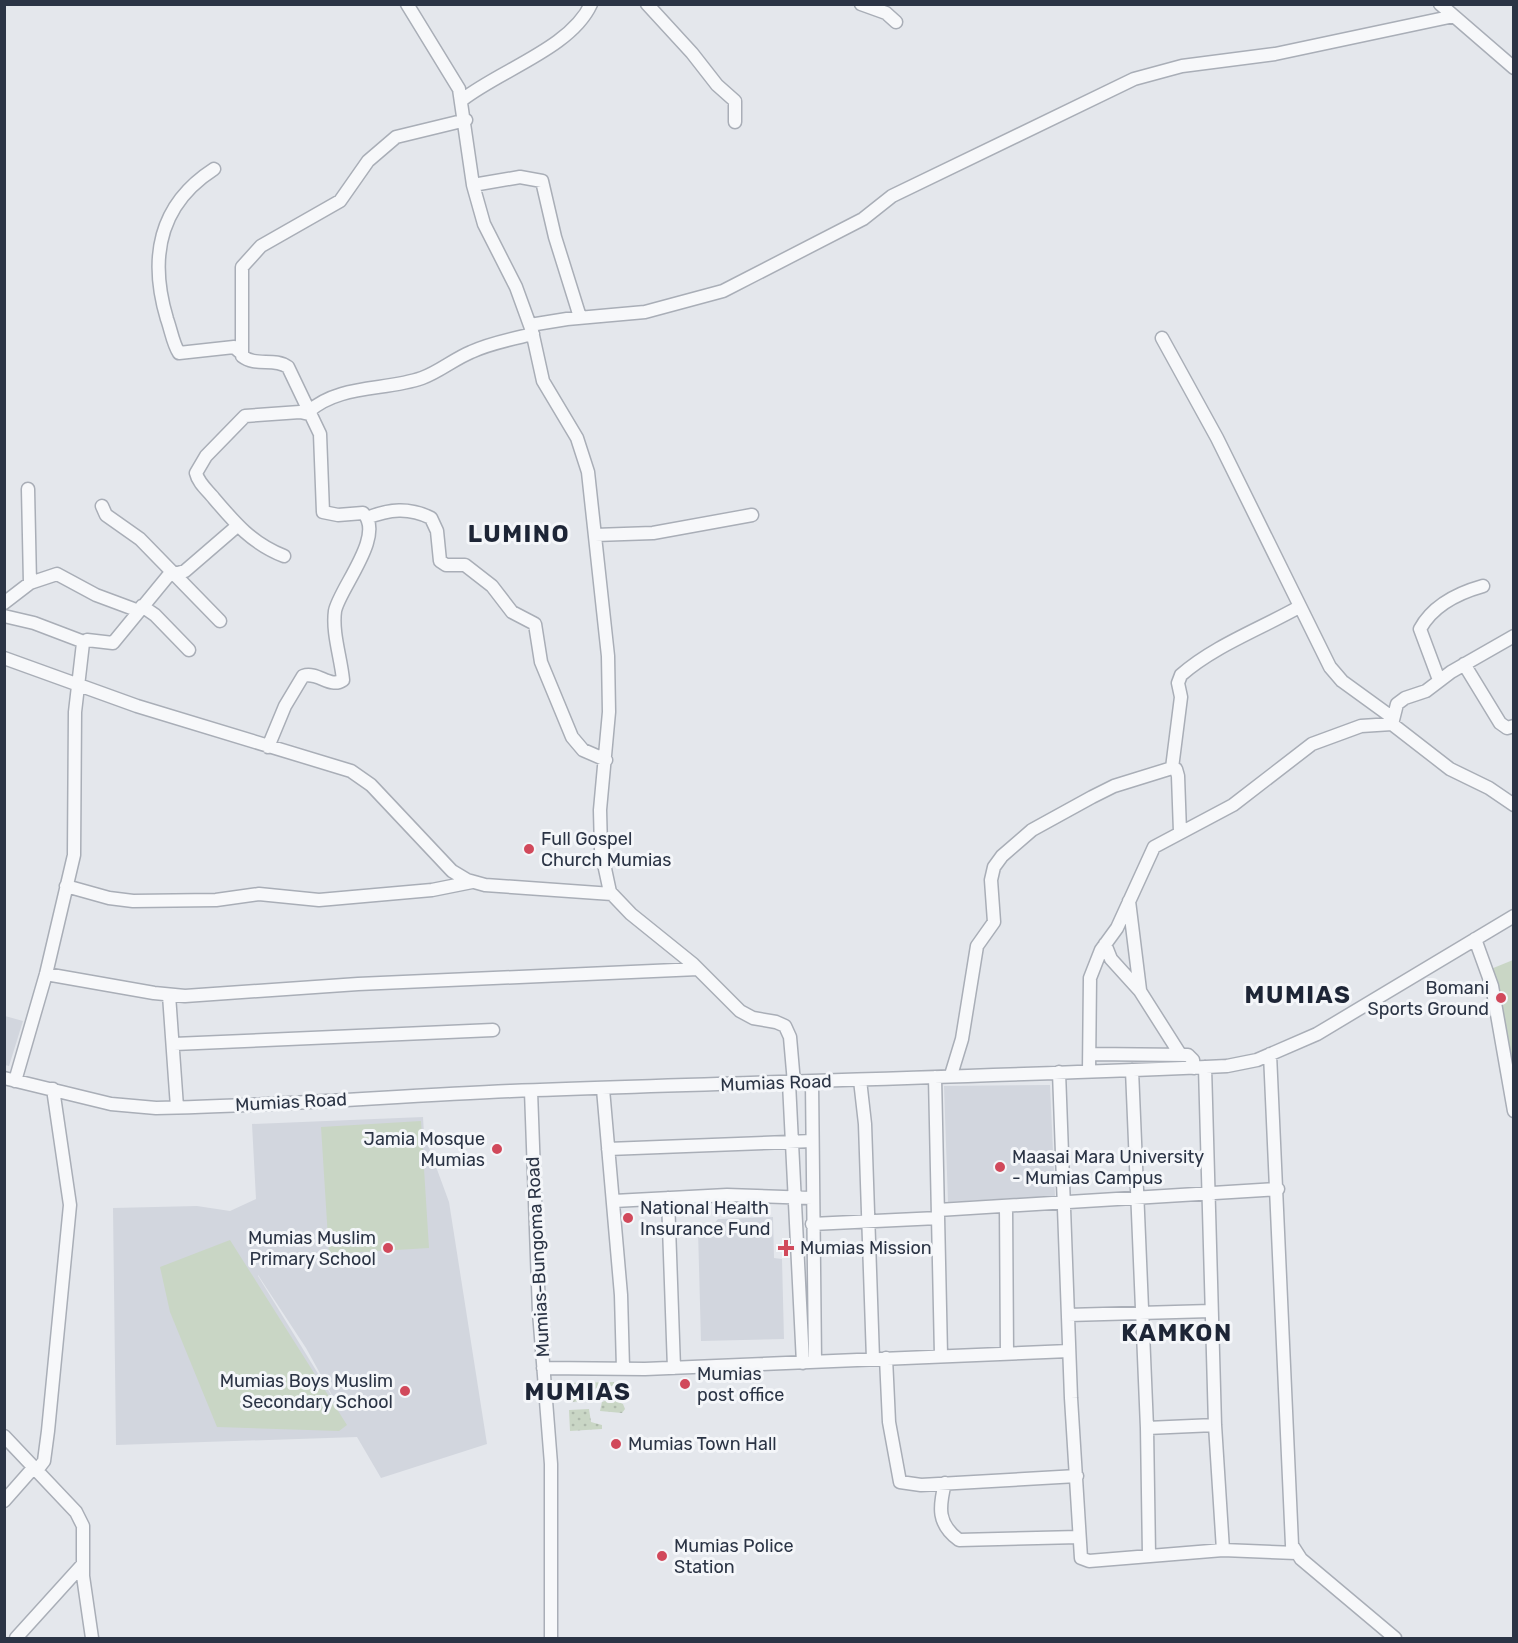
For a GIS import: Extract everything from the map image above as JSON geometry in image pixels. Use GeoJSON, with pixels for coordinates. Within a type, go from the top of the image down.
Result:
{"type":"FeatureCollection","features":[{"type":"Feature","properties":{"kind":"street"},"geometry":{"type":"LineString","coordinates":[[406,4],[446,65],[462,100],[473,185],[484,224],[512,277],[532,330],[543,381],[572,428],[584,455],[592,491],[608,656],[609,712],[600,831],[604,865],[612,894],[698,969],[744,1014],[785,1026],[790,1037],[793,1196],[809,1363]]}},
{"type":"Feature","properties":{"kind":"street"},"geometry":{"type":"LineString","coordinates":[[462,100],[489,80],[565,35],[584,19],[591,4]]}},
{"type":"Feature","properties":{"kind":"street"},"geometry":{"type":"LineString","coordinates":[[647,4],[692,53],[717,85],[735,101],[735,122]]}},
{"type":"Feature","properties":{"kind":"street"},"geometry":{"type":"LineString","coordinates":[[861,4],[886,13],[896,22]]}},
{"type":"Feature","properties":{"kind":"street"},"geometry":{"type":"LineString","coordinates":[[1440,4],[1514,68]]}},
{"type":"Feature","properties":{"kind":"street"},"geometry":{"type":"LineString","coordinates":[[284,556],[261,545],[236,527],[197,477],[196,473],[202,461],[246,415],[309,413],[320,403],[365,388],[418,379],[470,352],[532,330],[580,317],[645,312],[723,291],[862,219],[892,196],[1134,79],[1182,66],[1275,54],[1454,16]]}},
{"type":"Feature","properties":{"kind":"street"},"geometry":{"type":"LineString","coordinates":[[241,353],[241,273],[249,258],[261,246],[340,201],[368,161],[396,137],[466,120]]}},
{"type":"Feature","properties":{"kind":"street"},"geometry":{"type":"LineString","coordinates":[[214,169],[187,190],[168,219],[159,250],[159,287],[180,353],[234,347],[250,361],[278,362],[287,366],[316,423],[321,442],[323,512],[338,515],[363,513],[367,518],[363,557],[335,613],[343,680],[333,683],[312,674],[303,676],[285,706],[268,747]]}},
{"type":"Feature","properties":{"kind":"street"},"geometry":{"type":"LineString","coordinates":[[473,185],[520,177],[542,181],[555,237],[580,317]]}},
{"type":"Feature","properties":{"kind":"street"},"geometry":{"type":"LineString","coordinates":[[1162,338],[1216,438],[1299,607],[1335,674],[1450,768],[1490,788],[1514,805]]}},
{"type":"Feature","properties":{"kind":"street"},"geometry":{"type":"LineString","coordinates":[[28,489],[30,583]]}},
{"type":"Feature","properties":{"kind":"street"},"geometry":{"type":"LineString","coordinates":[[102,506],[106,515],[125,526],[220,621]]}},
{"type":"Feature","properties":{"kind":"street"},"geometry":{"type":"LineString","coordinates":[[367,518],[391,510],[409,510],[430,518],[437,531],[440,561],[446,565],[465,565],[492,586],[513,612],[534,624],[541,662],[572,736],[579,746],[606,760]]}},
{"type":"Feature","properties":{"kind":"street"},"geometry":{"type":"LineString","coordinates":[[595,535],[653,533],[752,515]]}},
{"type":"Feature","properties":{"kind":"street"},"geometry":{"type":"LineString","coordinates":[[4,616],[34,623],[84,642],[112,644],[168,576],[185,571],[236,527]]}},
{"type":"Feature","properties":{"kind":"street"},"geometry":{"type":"LineString","coordinates":[[4,603],[30,583],[57,574],[96,595],[155,615],[189,650]]}},
{"type":"Feature","properties":{"kind":"street"},"geometry":{"type":"LineString","coordinates":[[1439,680],[1421,637],[1420,629],[1427,618],[1445,602],[1483,586]]}},
{"type":"Feature","properties":{"kind":"street"},"geometry":{"type":"LineString","coordinates":[[1172,768],[1181,697],[1178,683],[1181,675],[1239,636],[1266,626],[1299,607]]}},
{"type":"Feature","properties":{"kind":"street"},"geometry":{"type":"LineString","coordinates":[[1392,721],[1397,704],[1405,698],[1426,691],[1464,664],[1514,636]]}},
{"type":"Feature","properties":{"kind":"street"},"geometry":{"type":"LineString","coordinates":[[10,1079],[46,974],[74,855],[76,834],[75,712],[84,642]]}},
{"type":"Feature","properties":{"kind":"street"},"geometry":{"type":"LineString","coordinates":[[4,658],[78,685],[268,747],[330,764],[360,776],[452,871],[472,882]]}},
{"type":"Feature","properties":{"kind":"street"},"geometry":{"type":"LineString","coordinates":[[1464,664],[1500,723],[1507,728],[1514,726]]}},
{"type":"Feature","properties":{"kind":"street"},"geometry":{"type":"LineString","coordinates":[[1089,1071],[1090,978],[1105,944],[1114,932],[1128,900],[1146,869],[1154,847],[1233,805],[1312,744],[1361,726],[1392,721]]}},
{"type":"Feature","properties":{"kind":"street"},"geometry":{"type":"LineString","coordinates":[[951,1075],[962,1039],[977,946],[994,922],[991,880],[994,867],[1002,856],[1032,830],[1092,797],[1114,786],[1172,768],[1176,769],[1178,776],[1180,832]]}},
{"type":"Feature","properties":{"kind":"street"},"geometry":{"type":"LineString","coordinates":[[66,886],[109,898],[133,901],[216,900],[259,894],[320,900],[432,890],[472,882],[612,894]]}},
{"type":"Feature","properties":{"kind":"street"},"geometry":{"type":"LineString","coordinates":[[1128,900],[1140,991]]}},
{"type":"Feature","properties":{"kind":"street","name":"Mumias Road"},"geometry":{"type":"LineString","coordinates":[[10,1079],[124,1106],[177,1107],[531,1090],[812,1083],[951,1075],[1199,1068],[1240,1064],[1317,1034],[1514,916]]}},
{"type":"Feature","properties":{"kind":"street"},"geometry":{"type":"LineString","coordinates":[[1475,939],[1492,986],[1514,1111]]}},
{"type":"Feature","properties":{"kind":"street"},"geometry":{"type":"LineString","coordinates":[[1105,944],[1111,959],[1140,991],[1180,1054]]}},
{"type":"Feature","properties":{"kind":"street"},"geometry":{"type":"LineString","coordinates":[[46,974],[169,995],[698,969]]}},
{"type":"Feature","properties":{"kind":"street"},"geometry":{"type":"LineString","coordinates":[[169,995],[177,1107]]}},
{"type":"Feature","properties":{"kind":"street"},"geometry":{"type":"LineString","coordinates":[[174,1044],[493,1030]]}},
{"type":"Feature","properties":{"kind":"street"},"geometry":{"type":"LineString","coordinates":[[1089,1054],[1180,1054],[1191,1056],[1199,1068],[1208,1194],[1215,1425],[1222,1550]]}},
{"type":"Feature","properties":{"kind":"street"},"geometry":{"type":"LineString","coordinates":[[1270,1054],[1278,1189],[1288,1508],[1292,1545],[1296,1553],[1395,1638]]}},
{"type":"Feature","properties":{"kind":"street"},"geometry":{"type":"LineString","coordinates":[[1132,1070],[1143,1313],[1149,1555]]}},
{"type":"Feature","properties":{"kind":"street"},"geometry":{"type":"LineString","coordinates":[[1059,1072],[1069,1351],[1080,1555],[1087,1561],[1222,1550],[1296,1553]]}},
{"type":"Feature","properties":{"kind":"street"},"geometry":{"type":"LineString","coordinates":[[935,1077],[940,1355]]}},
{"type":"Feature","properties":{"kind":"street"},"geometry":{"type":"LineString","coordinates":[[860,1080],[879,1358],[898,1480],[914,1485],[1077,1476]]}},
{"type":"Feature","properties":{"kind":"street"},"geometry":{"type":"LineString","coordinates":[[809,1363],[812,1083]]}},
{"type":"Feature","properties":{"kind":"street"},"geometry":{"type":"LineString","coordinates":[[4,1501],[44,1461],[48,1431],[70,1204],[53,1089]]}},
{"type":"Feature","properties":{"kind":"street"},"geometry":{"type":"LineString","coordinates":[[603,1089],[614,1201],[623,1368]]}},
{"type":"Feature","properties":{"kind":"street","name":"Mumias-Bungoma Road"},"geometry":{"type":"LineString","coordinates":[[531,1090],[543,1368],[551,1464],[551,1638]]}},
{"type":"Feature","properties":{"kind":"street"},"geometry":{"type":"LineString","coordinates":[[608,1149],[812,1141]]}},
{"type":"Feature","properties":{"kind":"street"},"geometry":{"type":"LineString","coordinates":[[812,1224],[868,1221],[1006,1207],[1278,1189]]}},
{"type":"Feature","properties":{"kind":"street"},"geometry":{"type":"LineString","coordinates":[[614,1201],[793,1196],[812,1198]]}},
{"type":"Feature","properties":{"kind":"street"},"geometry":{"type":"LineString","coordinates":[[668,1198],[674,1368]]}},
{"type":"Feature","properties":{"kind":"street"},"geometry":{"type":"LineString","coordinates":[[1006,1207],[1007,1354]]}},
{"type":"Feature","properties":{"kind":"street"},"geometry":{"type":"LineString","coordinates":[[1068,1315],[1211,1311]]}},
{"type":"Feature","properties":{"kind":"street"},"geometry":{"type":"LineString","coordinates":[[543,1368],[674,1368],[1069,1351]]}},
{"type":"Feature","properties":{"kind":"street"},"geometry":{"type":"LineString","coordinates":[[1147,1428],[1215,1425]]}},
{"type":"Feature","properties":{"kind":"street"},"geometry":{"type":"LineString","coordinates":[[4,1436],[76,1512],[83,1526],[86,1610],[92,1638]]}},
{"type":"Feature","properties":{"kind":"street"},"geometry":{"type":"LineString","coordinates":[[945,1483],[940,1517],[947,1530],[959,1540],[1021,1541],[1079,1537]]}},
{"type":"Feature","properties":{"kind":"street"},"geometry":{"type":"LineString","coordinates":[[16,1638],[83,1564]]}},
{"type":"Feature","properties":{"kind":"shaded area"},"geometry":{"type":"Polygon","coordinates":[[[5,1016],[23,1021],[9,1066],[5,1065],[5,1016]]]}},
{"type":"Feature","properties":{"kind":"shaded area","name":"Maasai Mara University - Mumias Campus"},"geometry":{"type":"Polygon","coordinates":[[[1050,1085],[1055,1196],[948,1202],[944,1086],[1050,1085]]]}},
{"type":"Feature","properties":{"kind":"shaded area"},"geometry":{"type":"Polygon","coordinates":[[[423,1117],[424,1134],[449,1202],[487,1444],[381,1478],[357,1437],[116,1445],[113,1208],[197,1206],[230,1211],[256,1199],[252,1124],[423,1117]],[[258,1275],[338,1406],[306,1348],[258,1275]]]}},
{"type":"Feature","properties":{"kind":"shaded area"},"geometry":{"type":"Polygon","coordinates":[[[773,1217],[774,1258],[782,1259],[784,1339],[701,1341],[698,1230],[710,1229],[718,1219],[773,1217]]]}},
{"type":"Feature","properties":{"kind":"green space","name":"Bomani Sports Ground"},"geometry":{"type":"Polygon","coordinates":[[[1513,960],[1513,1077],[1500,1073],[1486,971],[1513,960]]]}},
{"type":"Feature","properties":{"kind":"green space"},"geometry":{"type":"Polygon","coordinates":[[[421,1121],[429,1248],[329,1254],[321,1127],[421,1121]]]}},
{"type":"Feature","properties":{"kind":"green space"},"geometry":{"type":"Polygon","coordinates":[[[230,1240],[347,1425],[339,1431],[217,1427],[170,1312],[160,1267],[230,1240]]]}},
{"type":"Feature","properties":{"kind":"green space"},"geometry":{"type":"Polygon","coordinates":[[[614,1382],[614,1386],[601,1386],[590,1391],[589,1401],[569,1402],[568,1383],[614,1382]]]}},
{"type":"Feature","properties":{"kind":"green space"},"geometry":{"type":"Polygon","coordinates":[[[611,1399],[623,1404],[625,1409],[622,1413],[600,1411],[602,1402],[611,1399]]]}},
{"type":"Feature","properties":{"kind":"green space"},"geometry":{"type":"Polygon","coordinates":[[[589,1409],[591,1422],[602,1425],[602,1429],[570,1431],[569,1410],[589,1409]]]}},
{"type":"Feature","properties":{"kind":"place","name":"Full Gospel Church Mumias"},"geometry":{"type":"Point","coordinates":[529,849]}},
{"type":"Feature","properties":{"kind":"place","name":"Bomani Sports Ground"},"geometry":{"type":"Point","coordinates":[1501,998]}},
{"type":"Feature","properties":{"kind":"place","name":"Jamia Mosque Mumias"},"geometry":{"type":"Point","coordinates":[497,1149]}},
{"type":"Feature","properties":{"kind":"place","name":"Maasai Mara University - Mumias Campus"},"geometry":{"type":"Point","coordinates":[1000,1167]}},
{"type":"Feature","properties":{"kind":"place","name":"National Health Insurance Fund"},"geometry":{"type":"Point","coordinates":[628,1218]}},
{"type":"Feature","properties":{"kind":"place","name":"Mumias Muslim Primary School"},"geometry":{"type":"Point","coordinates":[388,1248]}},
{"type":"Feature","properties":{"kind":"place","name":"Mumias Mission"},"geometry":{"type":"Point","coordinates":[786,1248]}},
{"type":"Feature","properties":{"kind":"place","name":"Mumias post office"},"geometry":{"type":"Point","coordinates":[685,1384]}},
{"type":"Feature","properties":{"kind":"place","name":"Mumias Boys Muslim Secondary School"},"geometry":{"type":"Point","coordinates":[405,1391]}},
{"type":"Feature","properties":{"kind":"place","name":"Mumias Town Hall"},"geometry":{"type":"Point","coordinates":[616,1444]}},
{"type":"Feature","properties":{"kind":"place","name":"Mumias Police Station"},"geometry":{"type":"Point","coordinates":[662,1556]}},
{"type":"Feature","properties":{"kind":"district","name":"LUMINO"},"geometry":{"type":"Point","coordinates":[519,534]}},
{"type":"Feature","properties":{"kind":"district","name":"MUMIAS"},"geometry":{"type":"Point","coordinates":[1298,995]}},
{"type":"Feature","properties":{"kind":"district","name":"KAMKON"},"geometry":{"type":"Point","coordinates":[1177,1333]}},
{"type":"Feature","properties":{"kind":"district","name":"MUMIAS"},"geometry":{"type":"Point","coordinates":[578,1392]}}]}
